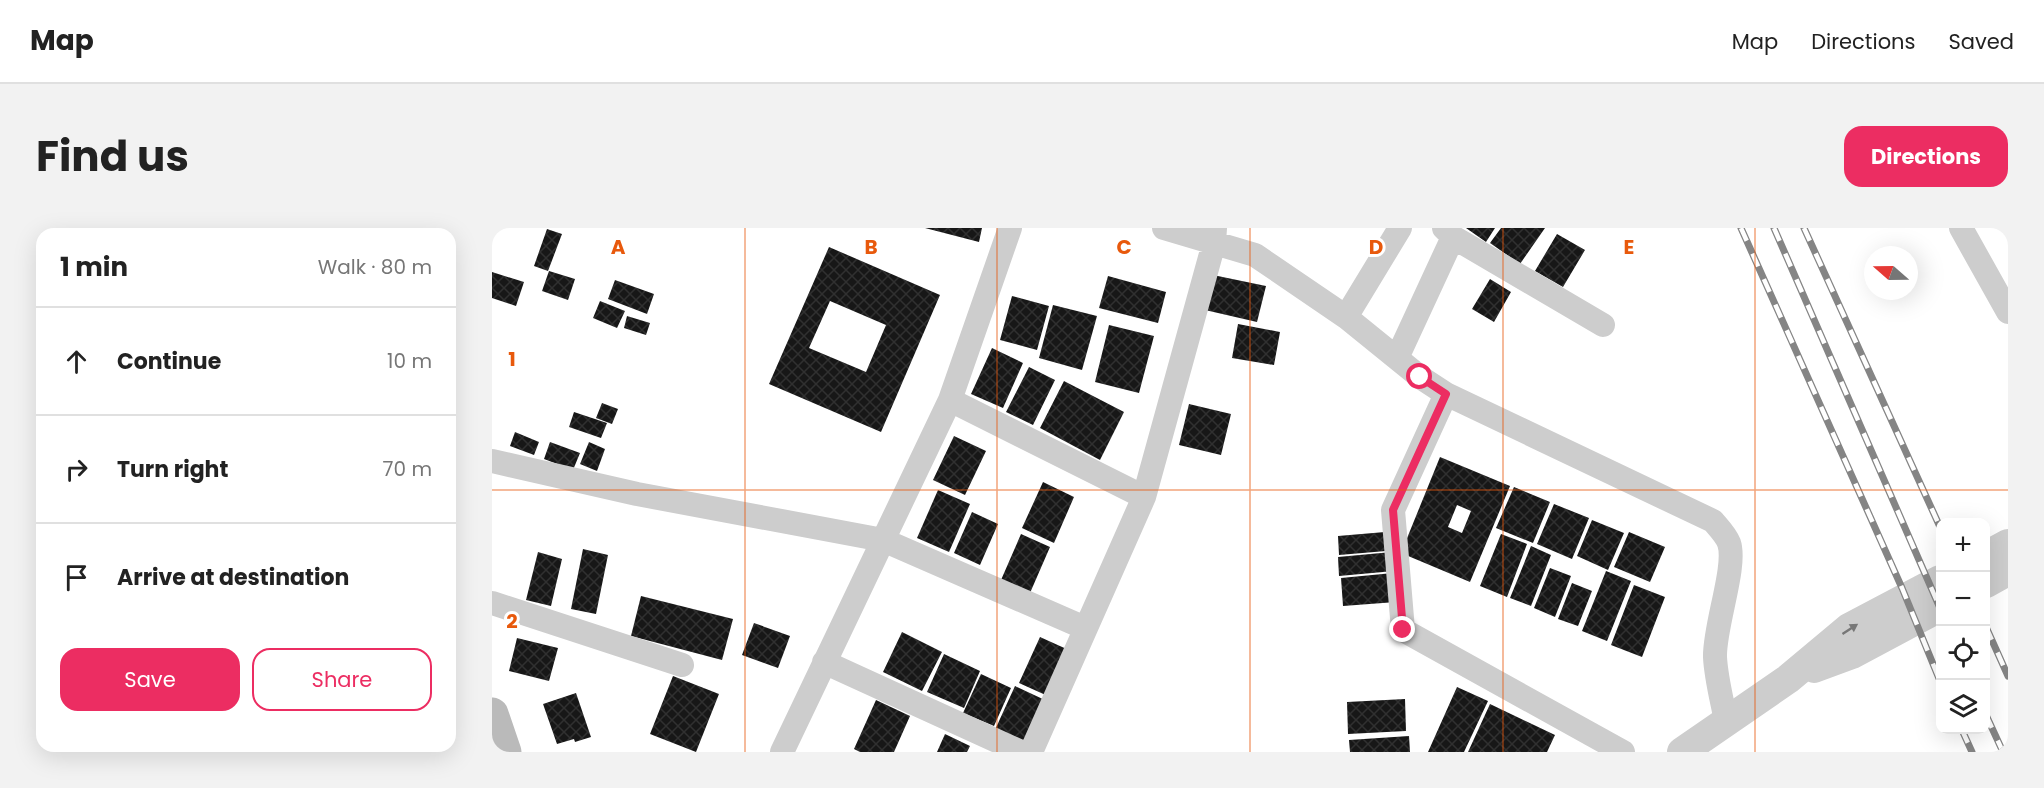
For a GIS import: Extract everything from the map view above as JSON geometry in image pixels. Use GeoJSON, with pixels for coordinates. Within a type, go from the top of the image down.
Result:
{"type":"FeatureCollection","features":[{"type":"Feature","properties":{"kind":"main road"},"geometry":{"type":"LineString","coordinates":[[492,714],[505,752]]}},
{"type":"Feature","properties":{"kind":"street"},"geometry":{"type":"LineString","coordinates":[[782,752],[950,400],[1010,228]]}},
{"type":"Feature","properties":{"kind":"street"},"geometry":{"type":"LineString","coordinates":[[1164,228],[1214,236],[1255,255],[1346,316],[1420,377],[1446,394],[1713,521],[1730,544],[1731,561],[1719,619],[1715,656],[1726,721]]}},
{"type":"Feature","properties":{"kind":"street"},"geometry":{"type":"LineString","coordinates":[[1346,316],[1400,228]]}},
{"type":"Feature","properties":{"kind":"street"},"geometry":{"type":"LineString","coordinates":[[1968,232],[2008,312]]}},
{"type":"Feature","properties":{"kind":"street"},"geometry":{"type":"LineString","coordinates":[[1397,358],[1448,233],[1603,326]]}},
{"type":"Feature","properties":{"kind":"street"},"geometry":{"type":"LineString","coordinates":[[1031,752],[1144,497],[1214,236]]}},
{"type":"Feature","properties":{"kind":"street"},"geometry":{"type":"LineString","coordinates":[[1446,394],[1393,510],[1403,630],[1623,752]]}},
{"type":"Feature","properties":{"kind":"street"},"geometry":{"type":"LineString","coordinates":[[950,400],[1144,497]]}},
{"type":"Feature","properties":{"kind":"street"},"geometry":{"type":"LineString","coordinates":[[492,461],[637,494],[883,540],[1085,628]]}},
{"type":"Feature","properties":{"kind":"street"},"geometry":{"type":"LineString","coordinates":[[1990,554],[2008,544]]}},
{"type":"Feature","properties":{"kind":"street"},"geometry":{"type":"LineString","coordinates":[[1990,581],[2008,571]]}},
{"type":"Feature","properties":{"kind":"street"},"geometry":{"type":"LineString","coordinates":[[1682,752],[1788,678],[1849,628],[1936,583]]}},
{"type":"Feature","properties":{"kind":"street"},"geometry":{"type":"LineString","coordinates":[[492,603],[682,665]]}},
{"type":"Feature","properties":{"kind":"street"},"geometry":{"type":"LineString","coordinates":[[1788,678],[1852,654],[1936,610]]}},
{"type":"Feature","properties":{"kind":"street"},"geometry":{"type":"LineString","coordinates":[[824,662],[1022,752]]}},
{"type":"Feature","properties":{"kind":"building"},"geometry":{"type":"Polygon","coordinates":[[[925,228],[982,228],[979,242],[925,228]]]}},
{"type":"Feature","properties":{"kind":"building"},"geometry":{"type":"Polygon","coordinates":[[[1466,228],[1495,228],[1486,242],[1466,228]]]}},
{"type":"Feature","properties":{"kind":"building"},"geometry":{"type":"Polygon","coordinates":[[[1501,228],[1545,228],[1520,264],[1490,243],[1501,228]]]}},
{"type":"Feature","properties":{"kind":"building"},"geometry":{"type":"Polygon","coordinates":[[[547,229],[562,234],[548,271],[534,266],[547,229]]]}},
{"type":"Feature","properties":{"kind":"building"},"geometry":{"type":"Polygon","coordinates":[[[1557,234],[1585,250],[1563,287],[1535,271],[1557,234]]]}},
{"type":"Feature","properties":{"kind":"building"},"geometry":{"type":"Polygon","coordinates":[[[829,247],[940,295],[881,432],[769,384],[829,247]],[[830,301],[809,348],[866,372],[886,325],[830,301]]]}},
{"type":"Feature","properties":{"kind":"building"},"geometry":{"type":"Polygon","coordinates":[[[549,271],[575,279],[568,300],[542,291],[549,271]]]}},
{"type":"Feature","properties":{"kind":"building"},"geometry":{"type":"Polygon","coordinates":[[[492,272],[524,282],[516,306],[492,298],[492,272]]]}},
{"type":"Feature","properties":{"kind":"building"},"geometry":{"type":"Polygon","coordinates":[[[1213,275],[1266,286],[1257,322],[1205,310],[1213,275]]]}},
{"type":"Feature","properties":{"kind":"building"},"geometry":{"type":"Polygon","coordinates":[[[1108,276],[1166,292],[1158,323],[1099,308],[1108,276]]]}},
{"type":"Feature","properties":{"kind":"building"},"geometry":{"type":"Polygon","coordinates":[[[1490,279],[1511,292],[1494,322],[1472,309],[1490,279]]]}},
{"type":"Feature","properties":{"kind":"building"},"geometry":{"type":"Polygon","coordinates":[[[615,280],[654,294],[647,314],[608,299],[615,280]]]}},
{"type":"Feature","properties":{"kind":"building"},"geometry":{"type":"Polygon","coordinates":[[[1012,296],[1049,306],[1037,350],[1000,340],[1012,296]]]}},
{"type":"Feature","properties":{"kind":"building"},"geometry":{"type":"Polygon","coordinates":[[[600,301],[625,311],[617,328],[593,318],[600,301]]]}},
{"type":"Feature","properties":{"kind":"building"},"geometry":{"type":"Polygon","coordinates":[[[1053,305],[1097,316],[1082,370],[1039,358],[1053,305]]]}},
{"type":"Feature","properties":{"kind":"building"},"geometry":{"type":"Polygon","coordinates":[[[627,316],[650,323],[646,335],[624,328],[627,316]]]}},
{"type":"Feature","properties":{"kind":"building"},"geometry":{"type":"Polygon","coordinates":[[[1238,324],[1280,332],[1274,365],[1232,358],[1238,324]]]}},
{"type":"Feature","properties":{"kind":"building"},"geometry":{"type":"Polygon","coordinates":[[[1109,325],[1154,336],[1139,393],[1095,382],[1109,325]]]}},
{"type":"Feature","properties":{"kind":"building"},"geometry":{"type":"Polygon","coordinates":[[[992,348],[1023,363],[1003,408],[971,394],[992,348]]]}},
{"type":"Feature","properties":{"kind":"building"},"geometry":{"type":"Polygon","coordinates":[[[1029,367],[1055,380],[1033,425],[1006,412],[1029,367]]]}},
{"type":"Feature","properties":{"kind":"building"},"geometry":{"type":"Polygon","coordinates":[[[1064,381],[1124,412],[1100,460],[1040,428],[1064,381]]]}},
{"type":"Feature","properties":{"kind":"building"},"geometry":{"type":"Polygon","coordinates":[[[602,403],[618,409],[612,424],[596,418],[602,403]]]}},
{"type":"Feature","properties":{"kind":"building"},"geometry":{"type":"Polygon","coordinates":[[[1189,404],[1231,414],[1221,455],[1179,445],[1189,404]]]}},
{"type":"Feature","properties":{"kind":"building"},"geometry":{"type":"Polygon","coordinates":[[[574,412],[607,423],[601,438],[569,427],[574,412]]]}},
{"type":"Feature","properties":{"kind":"building"},"geometry":{"type":"Polygon","coordinates":[[[515,432],[539,442],[534,455],[510,446],[515,432]]]}},
{"type":"Feature","properties":{"kind":"building"},"geometry":{"type":"Polygon","coordinates":[[[954,436],[986,451],[965,495],[933,480],[954,436]]]}},
{"type":"Feature","properties":{"kind":"building"},"geometry":{"type":"Polygon","coordinates":[[[550,442],[580,453],[573,470],[544,459],[550,442]]]}},
{"type":"Feature","properties":{"kind":"building"},"geometry":{"type":"Polygon","coordinates":[[[589,442],[605,449],[597,471],[580,464],[589,442]]]}},
{"type":"Feature","properties":{"kind":"building"},"geometry":{"type":"Polygon","coordinates":[[[1440,457],[1510,486],[1470,582],[1401,553],[1440,457]],[[1457,505],[1448,527],[1462,533],[1471,511],[1457,505]]]}},
{"type":"Feature","properties":{"kind":"building"},"geometry":{"type":"Polygon","coordinates":[[[1043,482],[1074,497],[1054,543],[1022,528],[1043,482]]]}},
{"type":"Feature","properties":{"kind":"building"},"geometry":{"type":"Polygon","coordinates":[[[1514,487],[1550,502],[1533,543],[1496,528],[1514,487]]]}},
{"type":"Feature","properties":{"kind":"building"},"geometry":{"type":"Polygon","coordinates":[[[938,490],[970,504],[949,552],[917,538],[938,490]]]}},
{"type":"Feature","properties":{"kind":"building"},"geometry":{"type":"Polygon","coordinates":[[[1554,504],[1589,518],[1572,559],[1537,544],[1554,504]]]}},
{"type":"Feature","properties":{"kind":"building"},"geometry":{"type":"Polygon","coordinates":[[[972,512],[998,524],[980,565],[954,553],[972,512]]]}},
{"type":"Feature","properties":{"kind":"building"},"geometry":{"type":"Polygon","coordinates":[[[1592,520],[1624,533],[1608,570],[1577,556],[1592,520]]]}},
{"type":"Feature","properties":{"kind":"building"},"geometry":{"type":"Polygon","coordinates":[[[1385,532],[1386,551],[1339,555],[1338,536],[1385,532]]]}},
{"type":"Feature","properties":{"kind":"building"},"geometry":{"type":"Polygon","coordinates":[[[1629,532],[1665,547],[1650,582],[1614,567],[1629,532]]]}},
{"type":"Feature","properties":{"kind":"building"},"geometry":{"type":"Polygon","coordinates":[[[1021,534],[1050,547],[1030,593],[1001,580],[1021,534]]]}},
{"type":"Feature","properties":{"kind":"building"},"geometry":{"type":"Polygon","coordinates":[[[1501,534],[1527,544],[1507,597],[1480,586],[1501,534]]]}},
{"type":"Feature","properties":{"kind":"building"},"geometry":{"type":"Polygon","coordinates":[[[1531,546],[1551,555],[1531,606],[1510,598],[1531,546]]]}},
{"type":"Feature","properties":{"kind":"building"},"geometry":{"type":"Polygon","coordinates":[[[583,549],[608,555],[596,614],[571,609],[583,549]]]}},
{"type":"Feature","properties":{"kind":"building"},"geometry":{"type":"Polygon","coordinates":[[[538,552],[562,559],[551,606],[526,600],[538,552]]]}},
{"type":"Feature","properties":{"kind":"building"},"geometry":{"type":"Polygon","coordinates":[[[1392,552],[1394,571],[1339,576],[1338,557],[1392,552]]]}},
{"type":"Feature","properties":{"kind":"building"},"geometry":{"type":"Polygon","coordinates":[[[1550,568],[1571,576],[1555,617],[1534,608],[1550,568]]]}},
{"type":"Feature","properties":{"kind":"building"},"geometry":{"type":"Polygon","coordinates":[[[1606,571],[1631,581],[1607,641],[1582,631],[1606,571]]]}},
{"type":"Feature","properties":{"kind":"building"},"geometry":{"type":"Polygon","coordinates":[[[1393,573],[1396,602],[1343,606],[1341,578],[1393,573]]]}},
{"type":"Feature","properties":{"kind":"building"},"geometry":{"type":"Polygon","coordinates":[[[1572,583],[1592,591],[1578,626],[1558,619],[1572,583]]]}},
{"type":"Feature","properties":{"kind":"building"},"geometry":{"type":"Polygon","coordinates":[[[1634,585],[1665,597],[1642,657],[1611,645],[1634,585]]]}},
{"type":"Feature","properties":{"kind":"building"},"geometry":{"type":"Polygon","coordinates":[[[641,596],[733,619],[722,660],[631,636],[641,596]]]}},
{"type":"Feature","properties":{"kind":"building"},"geometry":{"type":"Polygon","coordinates":[[[754,623],[790,636],[778,668],[742,655],[754,623]]]}},
{"type":"Feature","properties":{"kind":"building"},"geometry":{"type":"Polygon","coordinates":[[[902,632],[942,652],[922,691],[883,672],[902,632]]]}},
{"type":"Feature","properties":{"kind":"building"},"geometry":{"type":"Polygon","coordinates":[[[1040,637],[1071,651],[1050,697],[1019,683],[1040,637]]]}},
{"type":"Feature","properties":{"kind":"building"},"geometry":{"type":"Polygon","coordinates":[[[517,638],[558,648],[549,681],[509,671],[517,638]]]}},
{"type":"Feature","properties":{"kind":"building"},"geometry":{"type":"Polygon","coordinates":[[[944,654],[980,671],[964,708],[927,692],[944,654]]]}},
{"type":"Feature","properties":{"kind":"building"},"geometry":{"type":"Polygon","coordinates":[[[981,674],[1011,688],[994,726],[963,713],[981,674]]]}},
{"type":"Feature","properties":{"kind":"building"},"geometry":{"type":"Polygon","coordinates":[[[673,676],[719,694],[696,752],[650,734],[673,676]]]}},
{"type":"Feature","properties":{"kind":"building"},"geometry":{"type":"Polygon","coordinates":[[[1015,686],[1047,701],[1027,747],[994,732],[1015,686]]]}},
{"type":"Feature","properties":{"kind":"building"},"geometry":{"type":"Polygon","coordinates":[[[1457,687],[1488,701],[1464,752],[1428,752],[1457,687]]]}},
{"type":"Feature","properties":{"kind":"building"},"geometry":{"type":"Polygon","coordinates":[[[576,693],[591,737],[557,744],[543,704],[576,693]]]}},
{"type":"Feature","properties":{"kind":"building"},"geometry":{"type":"Polygon","coordinates":[[[1405,699],[1406,731],[1348,734],[1347,702],[1405,699]]]}},
{"type":"Feature","properties":{"kind":"building"},"geometry":{"type":"Polygon","coordinates":[[[876,700],[910,716],[894,752],[860,752],[854,749],[876,700]]]}},
{"type":"Feature","properties":{"kind":"building"},"geometry":{"type":"Polygon","coordinates":[[[1490,704],[1555,735],[1547,752],[1468,752],[1490,704]]]}},
{"type":"Feature","properties":{"kind":"building"},"geometry":{"type":"Polygon","coordinates":[[[945,734],[970,746],[967,752],[937,752],[945,734]]]}},
{"type":"Feature","properties":{"kind":"building"},"geometry":{"type":"Polygon","coordinates":[[[1409,736],[1410,752],[1350,752],[1349,740],[1409,736]]]}},
{"type":"Feature","properties":{"kind":"railway"},"geometry":{"type":"LineString","coordinates":[[1741,228],[1902,588],[1940,680]]}},
{"type":"Feature","properties":{"kind":"railway"},"geometry":{"type":"LineString","coordinates":[[1774,228],[1936,599]]}},
{"type":"Feature","properties":{"kind":"railway"},"geometry":{"type":"LineString","coordinates":[[1804,228],[1936,518]]}},
{"type":"Feature","properties":{"kind":"railway"},"geometry":{"type":"LineString","coordinates":[[1990,636],[2008,676]]}},
{"type":"Feature","properties":{"kind":"railway"},"geometry":{"type":"LineString","coordinates":[[1990,724],[2003,752]]}},
{"type":"Feature","properties":{"kind":"railway"},"geometry":{"type":"LineString","coordinates":[[1964,734],[1972,752]]}},
{"type":"Feature","properties":{"kind":"route"},"geometry":{"type":"LineString","coordinates":[[1403,630],[1393,510],[1446,394],[1420,377]]}}]}
